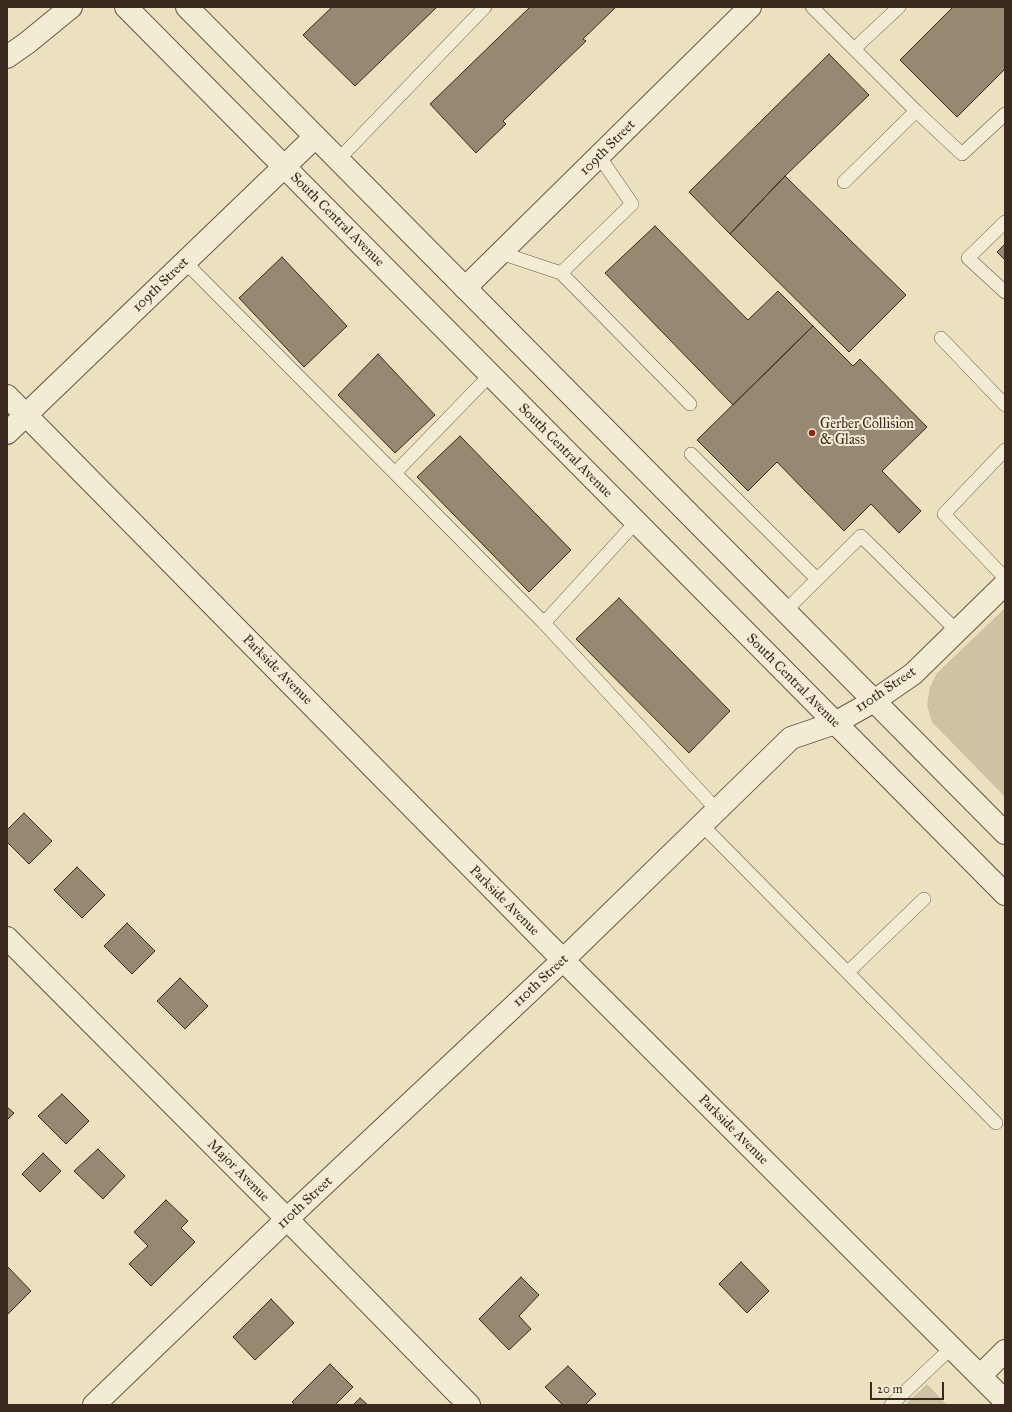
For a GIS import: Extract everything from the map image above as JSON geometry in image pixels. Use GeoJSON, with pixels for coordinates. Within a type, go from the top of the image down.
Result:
{"type":"FeatureCollection","features":[{"type":"Feature","properties":{"kind":"street"},"geometry":{"type":"LineString","coordinates":[[8,55],[27,43],[71,7]]}},
{"type":"Feature","properties":{"kind":"street","name":"South Central Avenue"},"geometry":{"type":"LineString","coordinates":[[126,7],[1005,894]]}},
{"type":"Feature","properties":{"kind":"street"},"geometry":{"type":"LineString","coordinates":[[187,7],[1005,833]]}},
{"type":"Feature","properties":{"kind":"street","name":"109th Street"},"geometry":{"type":"LineString","coordinates":[[465,288],[750,7]]}},
{"type":"Feature","properties":{"kind":"street","name":"109th Street"},"geometry":{"type":"LineString","coordinates":[[7,432],[315,137]]}},
{"type":"Feature","properties":{"kind":"street","name":"Parkside Avenue"},"geometry":{"type":"LineString","coordinates":[[7,396],[563,960],[1005,1401]]}},
{"type":"Feature","properties":{"kind":"street","name":"110th Street"},"geometry":{"type":"LineString","coordinates":[[94,1405],[287,1219],[563,960],[791,738],[835,723],[874,701],[913,674],[1005,584]]}},
{"type":"Feature","properties":{"kind":"street","name":"Major Avenue"},"geometry":{"type":"LineString","coordinates":[[7,938],[287,1219],[469,1405]]}},
{"type":"Feature","properties":{"kind":"street"},"geometry":{"type":"LineString","coordinates":[[980,1376],[1005,1352]]}},
{"type":"Feature","properties":{"kind":"lane"},"geometry":{"type":"LineString","coordinates":[[338,160],[485,7]]}},
{"type":"Feature","properties":{"kind":"lane"},"geometry":{"type":"LineString","coordinates":[[812,7],[916,111],[962,154],[1005,114]]}},
{"type":"Feature","properties":{"kind":"lane"},"geometry":{"type":"LineString","coordinates":[[854,49],[899,7]]}},
{"type":"Feature","properties":{"kind":"lane"},"geometry":{"type":"LineString","coordinates":[[844,182],[916,111]]}},
{"type":"Feature","properties":{"kind":"lane"},"geometry":{"type":"LineString","coordinates":[[561,273],[632,204],[599,156]]}},
{"type":"Feature","properties":{"kind":"lane"},"geometry":{"type":"LineString","coordinates":[[1005,222],[968,258],[1005,292]]}},
{"type":"Feature","properties":{"kind":"lane"},"geometry":{"type":"LineString","coordinates":[[501,253],[561,273],[690,404]]}},
{"type":"Feature","properties":{"kind":"lane"},"geometry":{"type":"LineString","coordinates":[[185,262],[544,623],[710,817],[848,972],[996,1123]]}},
{"type":"Feature","properties":{"kind":"lane"},"geometry":{"type":"LineString","coordinates":[[941,338],[1005,405]]}},
{"type":"Feature","properties":{"kind":"lane"},"geometry":{"type":"LineString","coordinates":[[396,473],[490,375]]}},
{"type":"Feature","properties":{"kind":"lane"},"geometry":{"type":"LineString","coordinates":[[1005,450],[944,514],[1005,578]]}},
{"type":"Feature","properties":{"kind":"lane"},"geometry":{"type":"LineString","coordinates":[[691,454],[816,579]]}},
{"type":"Feature","properties":{"kind":"lane"},"geometry":{"type":"LineString","coordinates":[[544,623],[636,522]]}},
{"type":"Feature","properties":{"kind":"lane"},"geometry":{"type":"LineString","coordinates":[[785,611],[861,536],[957,631]]}},
{"type":"Feature","properties":{"kind":"lane"},"geometry":{"type":"LineString","coordinates":[[848,972],[924,899]]}},
{"type":"Feature","properties":{"kind":"lane"},"geometry":{"type":"LineString","coordinates":[[891,1405],[951,1348]]}},
{"type":"Feature","properties":{"kind":"shaded area"},"geometry":{"type":"Polygon","coordinates":[[[1005,608],[1005,797],[932,722],[927,705],[930,687],[937,673],[1005,608]]]}},
{"type":"Feature","properties":{"kind":"shaded area"},"geometry":{"type":"Polygon","coordinates":[[[927,1384],[947,1405],[905,1405],[927,1384]]]}},
{"type":"Feature","properties":{"kind":"building"},"geometry":{"type":"Polygon","coordinates":[[[332,7],[437,7],[355,86],[303,35],[332,7]]]}},
{"type":"Feature","properties":{"kind":"building"},"geometry":{"type":"Polygon","coordinates":[[[530,7],[616,7],[583,39],[586,41],[503,121],[506,124],[476,153],[430,104],[530,7]]]}},
{"type":"Feature","properties":{"kind":"building"},"geometry":{"type":"Polygon","coordinates":[[[953,7],[1005,7],[1005,69],[957,117],[900,60],[953,7]]]}},
{"type":"Feature","properties":{"kind":"building"},"geometry":{"type":"Polygon","coordinates":[[[829,54],[869,95],[785,176],[730,234],[689,192],[829,54]]]}},
{"type":"Feature","properties":{"kind":"building"},"geometry":{"type":"Polygon","coordinates":[[[785,176],[906,295],[849,352],[730,234],[785,176]]]}},
{"type":"Feature","properties":{"kind":"building"},"geometry":{"type":"Polygon","coordinates":[[[655,226],[748,320],[778,291],[813,326],[733,405],[605,273],[655,226]]]}},
{"type":"Feature","properties":{"kind":"building"},"geometry":{"type":"Polygon","coordinates":[[[1005,244],[1005,260],[997,252],[1005,244]]]}},
{"type":"Feature","properties":{"kind":"building"},"geometry":{"type":"Polygon","coordinates":[[[282,257],[347,326],[304,367],[239,298],[282,257]]]}},
{"type":"Feature","properties":{"kind":"building","name":"Gerber Collision & Glass"},"geometry":{"type":"Polygon","coordinates":[[[813,326],[853,366],[860,359],[927,427],[882,471],[921,511],[899,533],[871,504],[844,531],[777,462],[748,491],[697,440],[813,326]]]}},
{"type":"Feature","properties":{"kind":"building"},"geometry":{"type":"Polygon","coordinates":[[[378,354],[435,415],[395,453],[338,395],[378,354]]]}},
{"type":"Feature","properties":{"kind":"building"},"geometry":{"type":"Polygon","coordinates":[[[460,436],[571,550],[529,592],[417,477],[460,436]]]}},
{"type":"Feature","properties":{"kind":"building"},"geometry":{"type":"Polygon","coordinates":[[[619,598],[730,711],[689,753],[576,639],[619,598]]]}},
{"type":"Feature","properties":{"kind":"building"},"geometry":{"type":"Polygon","coordinates":[[[24,813],[52,841],[29,864],[7,842],[7,830],[24,813]]]}},
{"type":"Feature","properties":{"kind":"building"},"geometry":{"type":"Polygon","coordinates":[[[77,867],[105,895],[82,918],[54,890],[77,867]]]}},
{"type":"Feature","properties":{"kind":"building"},"geometry":{"type":"Polygon","coordinates":[[[127,923],[155,951],[132,974],[104,946],[127,923]]]}},
{"type":"Feature","properties":{"kind":"building"},"geometry":{"type":"Polygon","coordinates":[[[180,978],[208,1006],[185,1029],[157,1001],[180,978]]]}},
{"type":"Feature","properties":{"kind":"building"},"geometry":{"type":"Polygon","coordinates":[[[62,1094],[89,1121],[66,1144],[38,1116],[62,1094]]]}},
{"type":"Feature","properties":{"kind":"building"},"geometry":{"type":"Polygon","coordinates":[[[7,1107],[14,1113],[7,1120],[7,1107]]]}},
{"type":"Feature","properties":{"kind":"building"},"geometry":{"type":"Polygon","coordinates":[[[98,1149],[125,1176],[103,1199],[74,1171],[98,1149]]]}},
{"type":"Feature","properties":{"kind":"building"},"geometry":{"type":"Polygon","coordinates":[[[43,1153],[61,1171],[40,1192],[22,1174],[43,1153]]]}},
{"type":"Feature","properties":{"kind":"building"},"geometry":{"type":"Polygon","coordinates":[[[166,1200],[188,1221],[181,1228],[195,1242],[151,1286],[129,1264],[148,1246],[134,1232],[166,1200]]]}},
{"type":"Feature","properties":{"kind":"building"},"geometry":{"type":"Polygon","coordinates":[[[741,1262],[769,1291],[747,1313],[719,1284],[741,1262]]]}},
{"type":"Feature","properties":{"kind":"building"},"geometry":{"type":"Polygon","coordinates":[[[7,1266],[31,1291],[7,1315],[7,1266]]]}},
{"type":"Feature","properties":{"kind":"building"},"geometry":{"type":"Polygon","coordinates":[[[521,1277],[539,1295],[519,1316],[531,1329],[509,1350],[479,1319],[521,1277]]]}},
{"type":"Feature","properties":{"kind":"building"},"geometry":{"type":"Polygon","coordinates":[[[271,1299],[294,1323],[255,1360],[233,1337],[271,1299]]]}},
{"type":"Feature","properties":{"kind":"building"},"geometry":{"type":"Polygon","coordinates":[[[330,1364],[353,1387],[335,1405],[295,1405],[292,1402],[330,1364]]]}},
{"type":"Feature","properties":{"kind":"building"},"geometry":{"type":"Polygon","coordinates":[[[568,1366],[596,1394],[585,1405],[563,1405],[545,1387],[568,1366]]]}},
{"type":"Feature","properties":{"kind":"building"},"geometry":{"type":"Polygon","coordinates":[[[360,1398],[368,1405],[353,1405],[360,1398]]]}},
{"type":"Feature","properties":{"kind":"place","name":"Gerber Collision & Glass"},"geometry":{"type":"Point","coordinates":[812,433]}}]}
